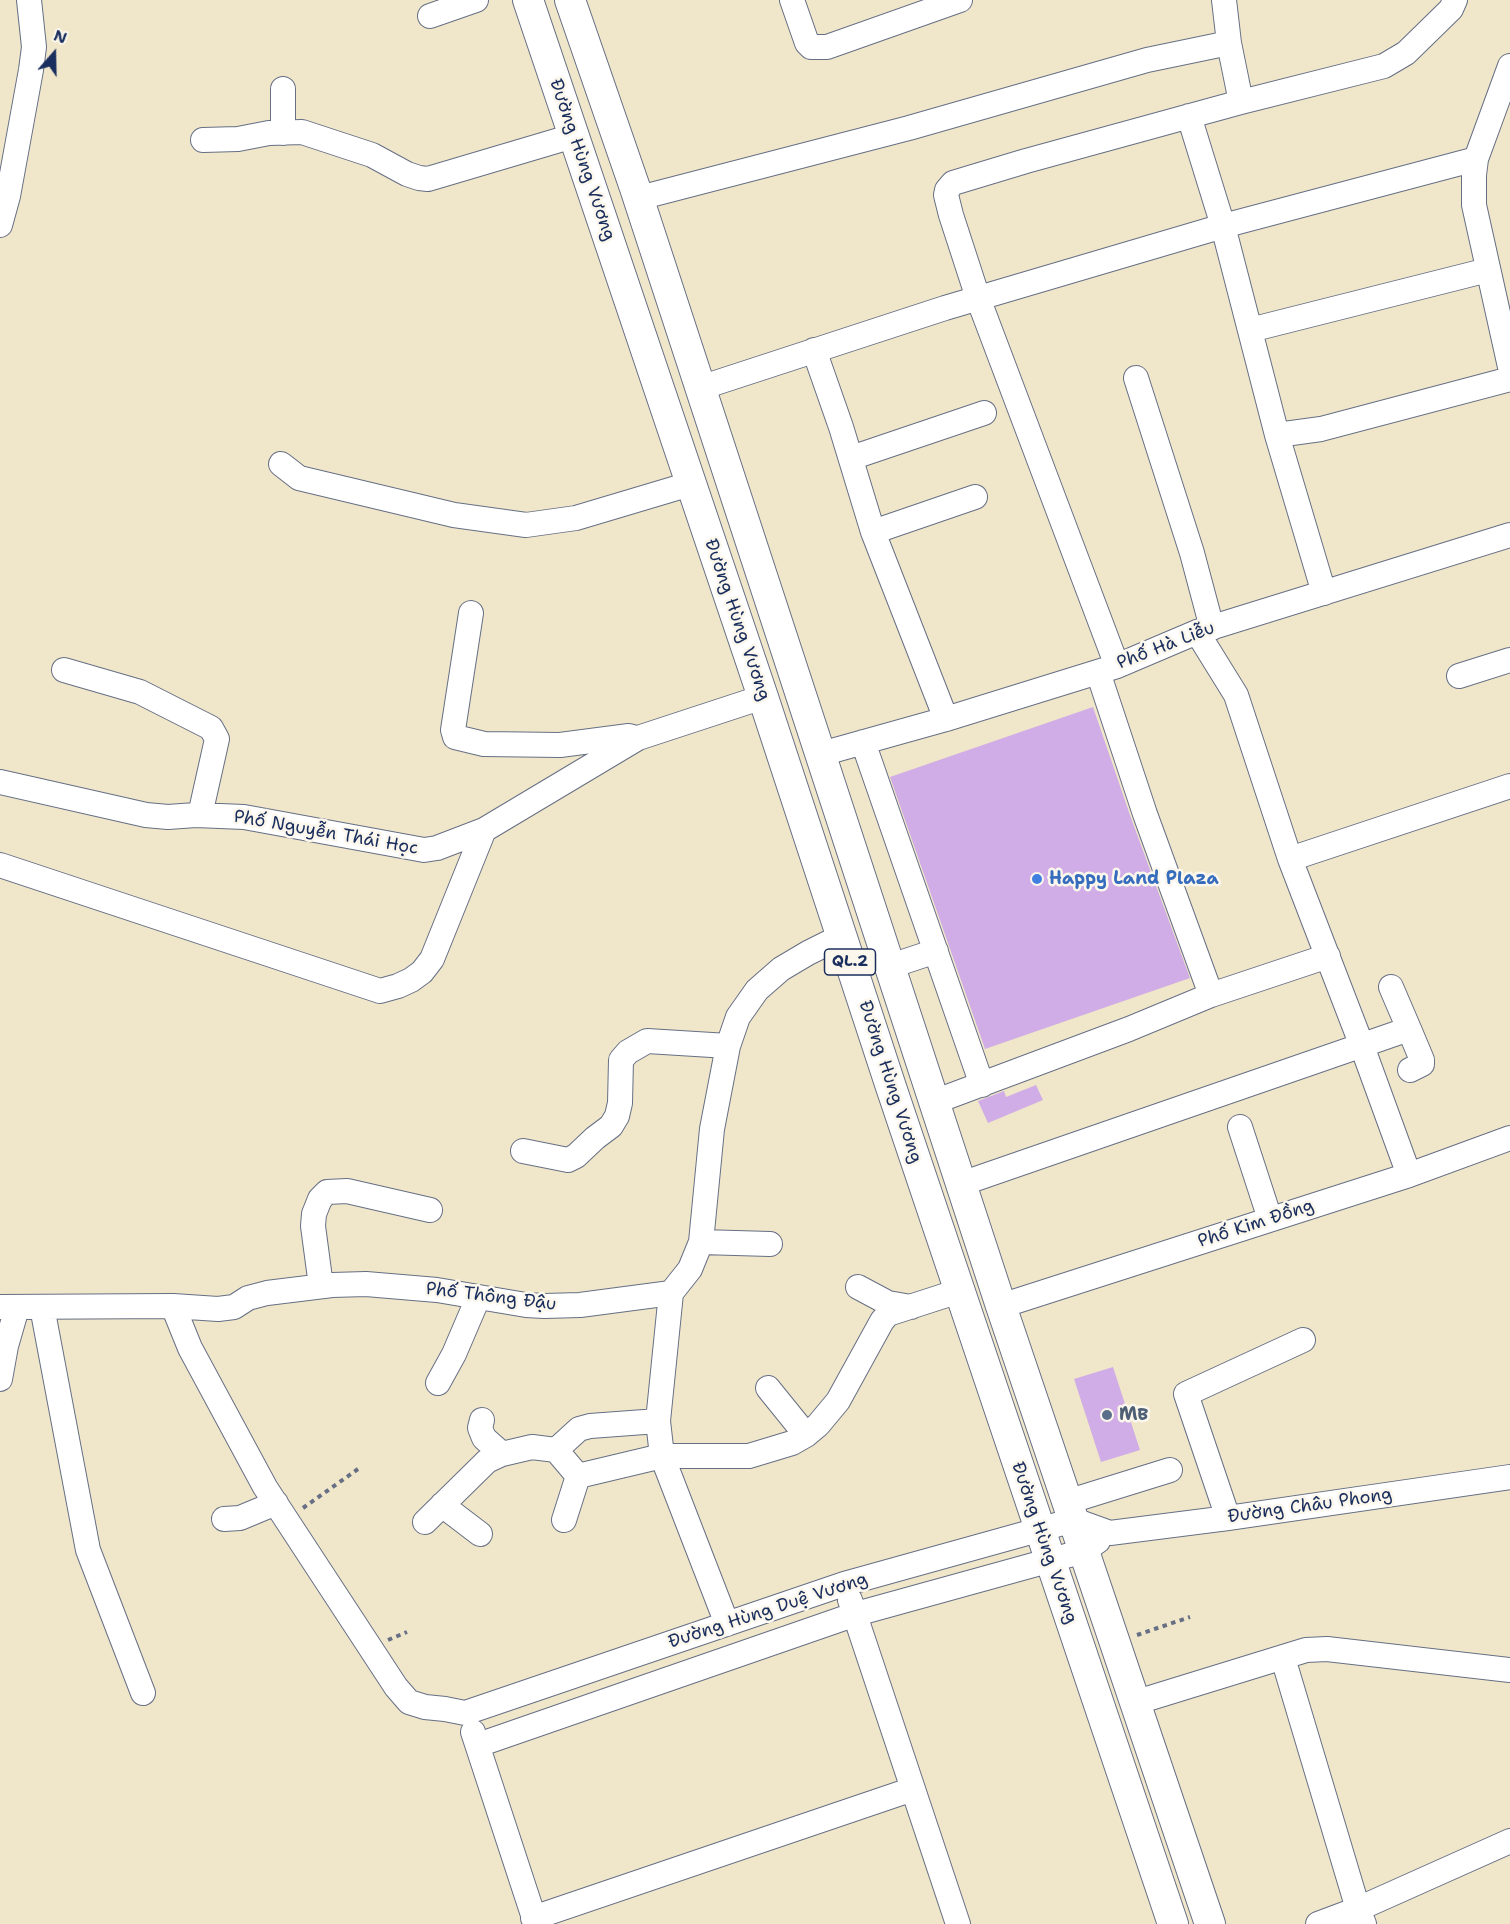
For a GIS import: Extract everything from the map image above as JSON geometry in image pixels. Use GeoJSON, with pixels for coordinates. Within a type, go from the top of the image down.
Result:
{"type":"FeatureCollection","features":[{"type":"Feature","properties":{"kind":"main road","name":"Đường Hùng Vương"},"geometry":{"type":"LineString","coordinates":[[528,0],[764,697],[959,1291],[1173,1924]]}},
{"type":"Feature","properties":{"kind":"main road","name":"Đường Hùng Vương"},"geometry":{"type":"LineString","coordinates":[[570,0],[639,198],[1001,1306],[1209,1924]]}},
{"type":"Feature","properties":{"kind":"main road"},"geometry":{"type":"LineString","coordinates":[[723,578],[760,567]]}},
{"type":"Feature","properties":{"kind":"street"},"geometry":{"type":"LineString","coordinates":[[0,225],[4,195],[32,70],[34,47],[29,0]]}},
{"type":"Feature","properties":{"kind":"street"},"geometry":{"type":"LineString","coordinates":[[430,16],[477,0]]}},
{"type":"Feature","properties":{"kind":"street"},"geometry":{"type":"LineString","coordinates":[[792,0],[807,43],[811,47],[827,47],[960,0]]}},
{"type":"Feature","properties":{"kind":"street"},"geometry":{"type":"LineString","coordinates":[[1224,0],[1229,43],[1241,102]]}},
{"type":"Feature","properties":{"kind":"street"},"geometry":{"type":"LineString","coordinates":[[1211,995],[1145,814],[1108,669],[978,298],[946,195],[947,190],[953,183],[1241,102],[1384,66],[1406,53],[1451,9],[1455,0]]}},
{"type":"Feature","properties":{"kind":"street"},"geometry":{"type":"LineString","coordinates":[[639,198],[909,129],[1147,60],[1229,43]]}},
{"type":"Feature","properties":{"kind":"street"},"geometry":{"type":"LineString","coordinates":[[1510,66],[1476,159],[1474,175],[1474,205],[1510,367]]}},
{"type":"Feature","properties":{"kind":"street"},"geometry":{"type":"LineString","coordinates":[[283,89],[283,133]]}},
{"type":"Feature","properties":{"kind":"street"},"geometry":{"type":"LineString","coordinates":[[1190,116],[1223,226],[1277,435],[1324,593]]}},
{"type":"Feature","properties":{"kind":"street"},"geometry":{"type":"LineString","coordinates":[[203,140],[238,139],[302,132],[372,155],[407,174],[428,179],[573,136]]}},
{"type":"Feature","properties":{"kind":"street"},"geometry":{"type":"LineString","coordinates":[[700,388],[978,298],[1223,226],[1476,159]]}},
{"type":"Feature","properties":{"kind":"street"},"geometry":{"type":"LineString","coordinates":[[1250,330],[1488,270]]}},
{"type":"Feature","properties":{"kind":"street"},"geometry":{"type":"LineString","coordinates":[[814,350],[851,458],[873,532],[946,719]]}},
{"type":"Feature","properties":{"kind":"street"},"geometry":{"type":"LineString","coordinates":[[1136,378],[1192,553],[1205,630],[1236,695],[1290,859],[1409,1174]]}},
{"type":"Feature","properties":{"kind":"street"},"geometry":{"type":"LineString","coordinates":[[1277,435],[1321,429],[1510,379]]}},
{"type":"Feature","properties":{"kind":"street"},"geometry":{"type":"LineString","coordinates":[[851,458],[984,413]]}},
{"type":"Feature","properties":{"kind":"street"},"geometry":{"type":"LineString","coordinates":[[281,464],[299,478],[454,515],[526,525],[576,518],[690,484]]}},
{"type":"Feature","properties":{"kind":"street"},"geometry":{"type":"LineString","coordinates":[[873,532],[975,497]]}},
{"type":"Feature","properties":{"kind":"street","name":"Phố Hà Liễu"},"geometry":{"type":"LineString","coordinates":[[821,754],[946,719],[1108,669],[1205,630],[1510,535]]}},
{"type":"Feature","properties":{"kind":"street"},"geometry":{"type":"LineString","coordinates":[[471,613],[453,730],[455,737],[484,744],[560,745],[629,736],[638,738]]}},
{"type":"Feature","properties":{"kind":"street"},"geometry":{"type":"LineString","coordinates":[[1458,676],[1510,660]]}},
{"type":"Feature","properties":{"kind":"street"},"geometry":{"type":"LineString","coordinates":[[64,670],[140,692],[211,728],[217,740],[200,815]]}},
{"type":"Feature","properties":{"kind":"street","name":"Phố Nguyễn Thái Học"},"geometry":{"type":"LineString","coordinates":[[0,782],[146,815],[244,816],[424,850],[437,848],[484,830],[638,738],[764,697]]}},
{"type":"Feature","properties":{"kind":"street"},"geometry":{"type":"LineString","coordinates":[[863,742],[982,1085]]}},
{"type":"Feature","properties":{"kind":"street"},"geometry":{"type":"LineString","coordinates":[[1290,859],[1510,786]]}},
{"type":"Feature","properties":{"kind":"street"},"geometry":{"type":"LineString","coordinates":[[0,865],[380,991],[411,980],[422,972],[432,959],[484,830]]}},
{"type":"Feature","properties":{"kind":"street"},"geometry":{"type":"LineString","coordinates":[[727,1624],[662,1455],[658,1421],[671,1293],[690,1269],[701,1242],[712,1129],[728,1046],[738,1017],[757,990],[781,969],[842,936]]}},
{"type":"Feature","properties":{"kind":"street"},"geometry":{"type":"LineString","coordinates":[[891,966],[936,951]]}},
{"type":"Feature","properties":{"kind":"street"},"geometry":{"type":"LineString","coordinates":[[934,1102],[1129,1029],[1211,995],[1328,956]]}},
{"type":"Feature","properties":{"kind":"street"},"geometry":{"type":"LineString","coordinates":[[1391,987],[1422,1060],[1422,1064],[1410,1070]]}},
{"type":"Feature","properties":{"kind":"street"},"geometry":{"type":"LineString","coordinates":[[961,1184],[1409,1029]]}},
{"type":"Feature","properties":{"kind":"street"},"geometry":{"type":"LineString","coordinates":[[523,1150],[568,1160],[576,1156],[611,1126],[617,1116],[620,1103],[621,1060],[628,1052],[647,1041],[728,1046]]}},
{"type":"Feature","properties":{"kind":"street"},"geometry":{"type":"LineString","coordinates":[[1240,1128],[1270,1219]]}},
{"type":"Feature","properties":{"kind":"street","name":"Phố Kim Đồng"},"geometry":{"type":"LineString","coordinates":[[1001,1306],[1409,1174],[1510,1138]]}},
{"type":"Feature","properties":{"kind":"street"},"geometry":{"type":"LineString","coordinates":[[321,1286],[312,1226],[320,1199],[327,1192],[347,1191],[430,1210]]}},
{"type":"Feature","properties":{"kind":"street"},"geometry":{"type":"LineString","coordinates":[[701,1242],[770,1244]]}},
{"type":"Feature","properties":{"kind":"street","name":"Phố Thông Đậu"},"geometry":{"type":"LineString","coordinates":[[8,1308],[173,1306],[218,1309],[234,1306],[248,1298],[267,1293],[321,1286],[366,1284],[437,1290],[526,1305],[598,1304],[671,1293]]}},
{"type":"Feature","properties":{"kind":"street"},"geometry":{"type":"LineString","coordinates":[[858,1287],[888,1303],[911,1307]]}},
{"type":"Feature","properties":{"kind":"street"},"geometry":{"type":"LineString","coordinates":[[578,1476],[662,1455],[749,1456],[792,1443],[818,1425],[838,1401],[888,1314],[959,1291]]}},
{"type":"Feature","properties":{"kind":"street"},"geometry":{"type":"LineString","coordinates":[[438,1383],[454,1354],[478,1298]]}},
{"type":"Feature","properties":{"kind":"street"},"geometry":{"type":"LineString","coordinates":[[173,1306],[190,1348],[266,1487],[396,1687],[409,1702],[425,1707],[445,1708],[465,1713],[478,1745],[535,1921],[913,1789]]}},
{"type":"Feature","properties":{"kind":"street"},"geometry":{"type":"LineString","coordinates":[[42,1307],[88,1550],[143,1693]]}},
{"type":"Feature","properties":{"kind":"street"},"geometry":{"type":"LineString","coordinates":[[0,1379],[6,1346],[8,1308]]}},
{"type":"Feature","properties":{"kind":"street"},"geometry":{"type":"LineString","coordinates":[[1228,1518],[1186,1394],[1303,1340]]}},
{"type":"Feature","properties":{"kind":"street"},"geometry":{"type":"LineString","coordinates":[[768,1388],[806,1435]]}},
{"type":"Feature","properties":{"kind":"street"},"geometry":{"type":"LineString","coordinates":[[482,1420],[480,1428],[484,1438],[502,1454]]}},
{"type":"Feature","properties":{"kind":"street"},"geometry":{"type":"LineString","coordinates":[[556,1450],[579,1429],[590,1426],[658,1421]]}},
{"type":"Feature","properties":{"kind":"street"},"geometry":{"type":"LineString","coordinates":[[424,1522],[487,1461],[502,1454],[532,1448],[556,1450],[578,1476]]}},
{"type":"Feature","properties":{"kind":"street","name":"Đường Hùng Duệ Vương"},"geometry":{"type":"LineString","coordinates":[[465,1713],[844,1584],[1039,1528],[1070,1511],[1170,1470]]}},
{"type":"Feature","properties":{"kind":"street"},"geometry":{"type":"LineString","coordinates":[[564,1520],[578,1476]]}},
{"type":"Feature","properties":{"kind":"street","name":"Đường Châu Phong"},"geometry":{"type":"LineString","coordinates":[[1084,1551],[1110,1533],[1510,1477]]}},
{"type":"Feature","properties":{"kind":"street"},"geometry":{"type":"LineString","coordinates":[[442,1505],[480,1533]]}},
{"type":"Feature","properties":{"kind":"street"},"geometry":{"type":"LineString","coordinates":[[224,1519],[282,1511]]}},
{"type":"Feature","properties":{"kind":"street","name":"Đường Châu Phong"},"geometry":{"type":"LineString","coordinates":[[1070,1511],[1110,1533]]}},
{"type":"Feature","properties":{"kind":"street","name":"Đường Hùng Duệ Vương"},"geometry":{"type":"LineString","coordinates":[[478,1745],[856,1614],[1084,1551]]}},
{"type":"Feature","properties":{"kind":"street"},"geometry":{"type":"LineString","coordinates":[[844,1584],[856,1614],[958,1924]]}},
{"type":"Feature","properties":{"kind":"street"},"geometry":{"type":"LineString","coordinates":[[1134,1703],[1306,1650],[1328,1649],[1510,1670]]}},
{"type":"Feature","properties":{"kind":"street"},"geometry":{"type":"LineString","coordinates":[[1283,1658],[1361,1916]]}},
{"type":"Feature","properties":{"kind":"street"},"geometry":{"type":"LineString","coordinates":[[1318,1924],[1361,1916],[1510,1841]]}},
{"type":"Feature","properties":{"kind":"path"},"geometry":{"type":"LineString","coordinates":[[282,1511],[358,1468]]}},
{"type":"Feature","properties":{"kind":"path"},"geometry":{"type":"LineString","coordinates":[[1114,1643],[1190,1617]]}},
{"type":"Feature","properties":{"kind":"building","name":"Happy Land Plaza"},"geometry":{"type":"Polygon","coordinates":[[[1093,707],[1190,978],[985,1049],[890,777],[1093,707]]]}},
{"type":"Feature","properties":{"kind":"building"},"geometry":{"type":"Polygon","coordinates":[[[1036,1085],[1043,1100],[988,1123],[978,1101],[1004,1091],[1006,1097],[1036,1085]]]}},
{"type":"Feature","properties":{"kind":"building","name":"MB"},"geometry":{"type":"Polygon","coordinates":[[[1113,1367],[1140,1450],[1101,1462],[1074,1379],[1113,1367]]]}},
{"type":"Feature","properties":{"kind":"place","name":"Happy Land Plaza"},"geometry":{"type":"Point","coordinates":[1037,879]}},
{"type":"Feature","properties":{"kind":"place","name":"MB"},"geometry":{"type":"Point","coordinates":[1107,1415]}}]}
